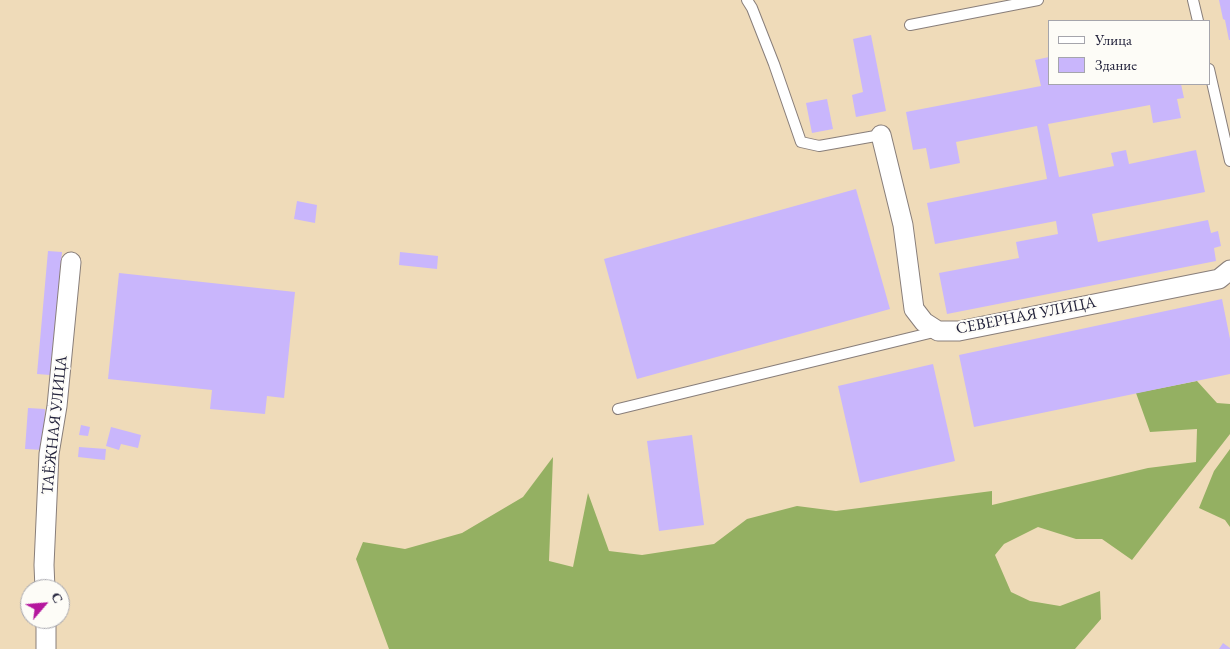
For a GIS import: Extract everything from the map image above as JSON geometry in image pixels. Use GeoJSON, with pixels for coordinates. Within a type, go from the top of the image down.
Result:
{"type":"FeatureCollection","features":[{"type":"Feature","properties":{"kind":"street","name":"СЕВЕРНАЯ УЛИЦА"},"geometry":{"type":"LineString","coordinates":[[881,135],[903,225],[914,309],[924,322],[938,331],[959,331],[1218,279],[1230,270]]}},
{"type":"Feature","properties":{"kind":"street","name":"ТАЁЖНАЯ УЛИЦА"},"geometry":{"type":"LineString","coordinates":[[45,579],[49,454],[58,400],[71,262]]}},
{"type":"Feature","properties":{"kind":"street"},"geometry":{"type":"LineString","coordinates":[[46,629],[46,649]]}},
{"type":"Feature","properties":{"kind":"lane"},"geometry":{"type":"LineString","coordinates":[[747,0],[774,64],[801,142],[819,146],[881,135]]}},
{"type":"Feature","properties":{"kind":"lane"},"geometry":{"type":"LineString","coordinates":[[910,25],[1038,0]]}},
{"type":"Feature","properties":{"kind":"lane"},"geometry":{"type":"LineString","coordinates":[[1193,0],[1198,20]]}},
{"type":"Feature","properties":{"kind":"lane"},"geometry":{"type":"LineString","coordinates":[[1210,73],[1230,161]]}},
{"type":"Feature","properties":{"kind":"lane"},"geometry":{"type":"LineString","coordinates":[[618,409],[938,331]]}},
{"type":"Feature","properties":{"kind":"green space"},"geometry":{"type":"Polygon","coordinates":[[[1197,381],[1217,403],[1230,404],[1230,434],[1132,560],[1102,539],[1076,539],[1038,527],[1004,544],[995,555],[1011,592],[1030,601],[1060,606],[1100,591],[1101,619],[1075,649],[389,649],[356,559],[363,542],[405,549],[462,533],[523,497],[553,457],[549,561],[573,567],[588,493],[609,551],[642,555],[714,544],[747,519],[797,506],[836,511],[992,491],[992,505],[1148,468],[1196,462],[1197,429],[1150,432],[1136,393],[1197,381]]]}},
{"type":"Feature","properties":{"kind":"green space"},"geometry":{"type":"Polygon","coordinates":[[[1230,449],[1230,527],[1225,520],[1199,508],[1214,471],[1230,449]]]}},
{"type":"Feature","properties":{"kind":"building"},"geometry":{"type":"Polygon","coordinates":[[[1219,0],[1230,0],[1230,40],[1225,20],[1223,19],[1219,0]]]}},
{"type":"Feature","properties":{"kind":"building"},"geometry":{"type":"Polygon","coordinates":[[[871,35],[886,111],[856,117],[852,95],[863,92],[853,39],[871,35]]]}},
{"type":"Feature","properties":{"kind":"building"},"geometry":{"type":"Polygon","coordinates":[[[1048,57],[1048,85],[1181,85],[1184,98],[1177,99],[1181,118],[1153,123],[1150,105],[1048,124],[1059,177],[1114,166],[1111,153],[1126,150],[1129,164],[1196,150],[1205,192],[1092,214],[1098,242],[1208,220],[1211,233],[1218,231],[1221,246],[1214,248],[1216,261],[947,314],[939,273],[1019,258],[1016,242],[1058,234],[1056,221],[935,244],[927,203],[1047,179],[1037,126],[956,142],[960,163],[930,169],[926,148],[913,150],[906,112],[1041,86],[1035,60],[1048,57]]]}},
{"type":"Feature","properties":{"kind":"building"},"geometry":{"type":"Polygon","coordinates":[[[827,99],[833,129],[812,133],[806,103],[827,99]]]}},
{"type":"Feature","properties":{"kind":"building"},"geometry":{"type":"Polygon","coordinates":[[[856,189],[890,309],[637,379],[604,259],[856,189]]]}},
{"type":"Feature","properties":{"kind":"building"},"geometry":{"type":"Polygon","coordinates":[[[297,201],[317,205],[315,223],[294,219],[297,201]]]}},
{"type":"Feature","properties":{"kind":"building"},"geometry":{"type":"Polygon","coordinates":[[[48,251],[62,252],[50,375],[37,374],[48,251]]]}},
{"type":"Feature","properties":{"kind":"building"},"geometry":{"type":"Polygon","coordinates":[[[400,252],[438,256],[437,269],[399,265],[400,252]]]}},
{"type":"Feature","properties":{"kind":"building"},"geometry":{"type":"Polygon","coordinates":[[[119,273],[295,292],[284,398],[267,396],[265,414],[210,409],[212,390],[108,379],[119,273]]]}},
{"type":"Feature","properties":{"kind":"building"},"geometry":{"type":"Polygon","coordinates":[[[1222,299],[1230,339],[1230,374],[974,427],[959,355],[1222,299]]]}},
{"type":"Feature","properties":{"kind":"building"},"geometry":{"type":"Polygon","coordinates":[[[933,364],[955,461],[860,483],[838,386],[933,364]]]}},
{"type":"Feature","properties":{"kind":"building"},"geometry":{"type":"Polygon","coordinates":[[[28,408],[45,409],[43,450],[25,449],[28,408]]]}},
{"type":"Feature","properties":{"kind":"building"},"geometry":{"type":"Polygon","coordinates":[[[81,425],[90,427],[88,436],[79,435],[81,425]]]}},
{"type":"Feature","properties":{"kind":"building"},"geometry":{"type":"Polygon","coordinates":[[[111,427],[141,435],[138,448],[121,444],[119,450],[106,446],[111,427]]]}},
{"type":"Feature","properties":{"kind":"building"},"geometry":{"type":"Polygon","coordinates":[[[692,435],[704,525],[659,531],[647,441],[692,435]]]}},
{"type":"Feature","properties":{"kind":"building"},"geometry":{"type":"Polygon","coordinates":[[[79,447],[106,449],[105,460],[78,457],[79,447]]]}},
{"type":"Feature","properties":{"kind":"building"},"geometry":{"type":"Polygon","coordinates":[[[1223,643],[1230,648],[1230,649],[1219,649],[1223,643]]]}}]}
